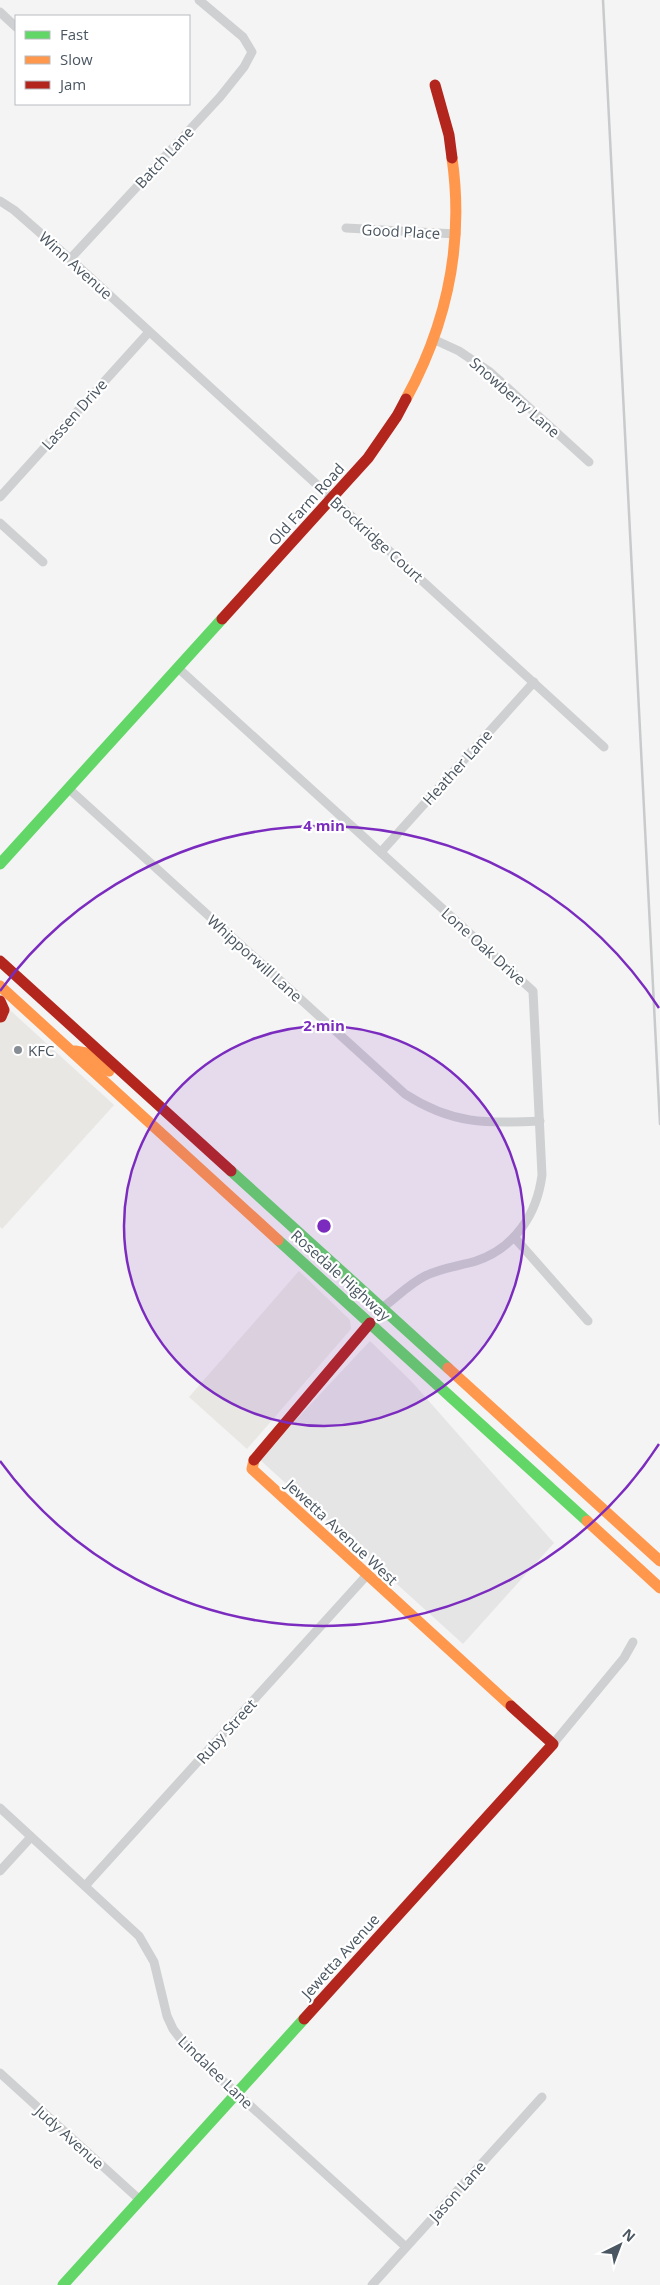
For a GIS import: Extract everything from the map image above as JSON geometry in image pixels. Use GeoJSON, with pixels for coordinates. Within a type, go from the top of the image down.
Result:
{"type":"FeatureCollection","features":[{"type":"Feature","properties":{"kind":"main road","name":"Old Farm Road"},"geometry":{"type":"LineString","coordinates":[[0,864],[368,458],[399,414],[420,376],[435,340],[449,289],[456,234],[456,181],[452,148],[435,85]]}},
{"type":"Feature","properties":{"kind":"main road","name":"Rosedale Highway"},"geometry":{"type":"LineString","coordinates":[[0,961],[660,1561]]}},
{"type":"Feature","properties":{"kind":"main road","name":"Rosedale Highway"},"geometry":{"type":"LineString","coordinates":[[0,986],[656,1584]]}},
{"type":"Feature","properties":{"kind":"main road"},"geometry":{"type":"LineString","coordinates":[[0,1001],[4,1010],[1,1017]]}},
{"type":"Feature","properties":{"kind":"main road"},"geometry":{"type":"LineString","coordinates":[[71,1051],[86,1053],[159,1116],[184,1128]]}},
{"type":"Feature","properties":{"kind":"main road"},"geometry":{"type":"LineString","coordinates":[[276,1237],[299,1248],[364,1307],[369,1310],[382,1308]]}},
{"type":"Feature","properties":{"kind":"main road"},"geometry":{"type":"LineString","coordinates":[[370,1323],[379,1320],[388,1325],[499,1426],[536,1449]]}},
{"type":"Feature","properties":{"kind":"main road","name":"Jewetta Avenue West"},"geometry":{"type":"LineString","coordinates":[[370,1323],[254,1459],[252,1469],[553,1744]]}},
{"type":"Feature","properties":{"kind":"main road","name":"Jewetta Avenue"},"geometry":{"type":"LineString","coordinates":[[63,2285],[553,1744]]}},
{"type":"Feature","properties":{"kind":"street","name":"Batch Lane"},"geometry":{"type":"LineString","coordinates":[[70,259],[220,97],[244,67],[252,52],[242,37],[199,0]]}},
{"type":"Feature","properties":{"kind":"street"},"geometry":{"type":"LineString","coordinates":[[0,12],[15,26]]}},
{"type":"Feature","properties":{"kind":"street","name":"Winn Avenue"},"geometry":{"type":"LineString","coordinates":[[0,201],[14,210],[70,259],[149,332]]}},
{"type":"Feature","properties":{"kind":"street","name":"Good Place"},"geometry":{"type":"LineString","coordinates":[[346,228],[456,234]]}},
{"type":"Feature","properties":{"kind":"street","name":"Lassen Drive"},"geometry":{"type":"LineString","coordinates":[[0,497],[149,332]]}},
{"type":"Feature","properties":{"kind":"street","name":"Brockridge Court"},"geometry":{"type":"LineString","coordinates":[[149,332],[604,747]]}},
{"type":"Feature","properties":{"kind":"street","name":"Snowberry Lane"},"geometry":{"type":"LineString","coordinates":[[435,340],[459,351],[490,372],[589,462]]}},
{"type":"Feature","properties":{"kind":"street"},"geometry":{"type":"LineString","coordinates":[[0,523],[43,562]]}},
{"type":"Feature","properties":{"kind":"street","name":"Lone Oak Drive"},"geometry":{"type":"LineString","coordinates":[[178,668],[533,991],[542,1165],[540,1188],[530,1216],[514,1237],[489,1255],[425,1276],[382,1308]]}},
{"type":"Feature","properties":{"kind":"street","name":"Heather Lane"},"geometry":{"type":"LineString","coordinates":[[381,852],[534,682]]}},
{"type":"Feature","properties":{"kind":"street","name":"Whipporwill Lane"},"geometry":{"type":"LineString","coordinates":[[68,788],[405,1094],[434,1110],[460,1119],[494,1123],[540,1121]]}},
{"type":"Feature","properties":{"kind":"street"},"geometry":{"type":"LineString","coordinates":[[514,1237],[588,1322]]}},
{"type":"Feature","properties":{"kind":"street","name":"Ruby Street"},"geometry":{"type":"LineString","coordinates":[[86,1886],[367,1575]]}},
{"type":"Feature","properties":{"kind":"street","name":"Jewetta Avenue"},"geometry":{"type":"LineString","coordinates":[[553,1744],[624,1658],[633,1642]]}},
{"type":"Feature","properties":{"kind":"street","name":"Lindalee Lane"},"geometry":{"type":"LineString","coordinates":[[0,1808],[129,1925],[148,1949],[159,1976],[167,2016],[181,2041],[236,2094],[406,2247]]}},
{"type":"Feature","properties":{"kind":"street"},"geometry":{"type":"LineString","coordinates":[[0,1871],[31,1837]]}},
{"type":"Feature","properties":{"kind":"street","name":"Judy Avenue"},"geometry":{"type":"LineString","coordinates":[[0,2073],[140,2200]]}},
{"type":"Feature","properties":{"kind":"street","name":"Jason Lane"},"geometry":{"type":"LineString","coordinates":[[372,2285],[542,2097]]}},
{"type":"Feature","properties":{"kind":"shaded area"},"geometry":{"type":"Polygon","coordinates":[[[0,1006],[12,1012],[114,1105],[2,1229],[0,1227],[0,1006]]]}},
{"type":"Feature","properties":{"kind":"shaded area"},"geometry":{"type":"Polygon","coordinates":[[[299,1271],[350,1320],[351,1329],[247,1449],[189,1397],[299,1271]]]}},
{"type":"Feature","properties":{"kind":"shaded area"},"geometry":{"type":"Polygon","coordinates":[[[370,1341],[412,1382],[554,1543],[463,1644],[259,1459],[370,1341]]]}},
{"type":"Feature","properties":{"kind":"railway"},"geometry":{"type":"LineString","coordinates":[[603,0],[660,1124]]}},
{"type":"Feature","properties":{"kind":"traffic: fast"},"geometry":{"type":"LineString","coordinates":[[0,864],[222,619]]}},
{"type":"Feature","properties":{"kind":"traffic: fast"},"geometry":{"type":"LineString","coordinates":[[231,1171],[448,1368]]}},
{"type":"Feature","properties":{"kind":"traffic: fast"},"geometry":{"type":"LineString","coordinates":[[278,1240],[587,1521]]}},
{"type":"Feature","properties":{"kind":"traffic: fast"},"geometry":{"type":"LineString","coordinates":[[63,2285],[304,2019]]}},
{"type":"Feature","properties":{"kind":"traffic: slow"},"geometry":{"type":"LineString","coordinates":[[406,399],[432,342],[449,282],[456,221],[452,158]]}},
{"type":"Feature","properties":{"kind":"traffic: slow"},"geometry":{"type":"LineString","coordinates":[[0,986],[278,1240]]}},
{"type":"Feature","properties":{"kind":"traffic: slow"},"geometry":{"type":"LineString","coordinates":[[75,1051],[86,1053],[109,1071]]}},
{"type":"Feature","properties":{"kind":"traffic: slow"},"geometry":{"type":"LineString","coordinates":[[448,1368],[660,1561]]}},
{"type":"Feature","properties":{"kind":"traffic: slow"},"geometry":{"type":"LineString","coordinates":[[254,1460],[252,1469],[511,1706]]}},
{"type":"Feature","properties":{"kind":"traffic: slow"},"geometry":{"type":"LineString","coordinates":[[587,1521],[660,1588]]}},
{"type":"Feature","properties":{"kind":"traffic: jam"},"geometry":{"type":"LineString","coordinates":[[435,85],[449,135],[452,158]]}},
{"type":"Feature","properties":{"kind":"traffic: jam"},"geometry":{"type":"LineString","coordinates":[[222,619],[368,458],[397,416],[406,399]]}},
{"type":"Feature","properties":{"kind":"traffic: jam"},"geometry":{"type":"LineString","coordinates":[[0,961],[231,1171]]}},
{"type":"Feature","properties":{"kind":"traffic: jam"},"geometry":{"type":"LineString","coordinates":[[0,1001],[4,1010],[1,1017]]}},
{"type":"Feature","properties":{"kind":"traffic: jam"},"geometry":{"type":"LineString","coordinates":[[254,1460],[370,1323]]}},
{"type":"Feature","properties":{"kind":"traffic: jam"},"geometry":{"type":"LineString","coordinates":[[304,2019],[553,1744],[511,1706]]}},
{"type":"Feature","properties":{"kind":"place","name":"KFC"},"geometry":{"type":"Point","coordinates":[18,1050]}}]}
